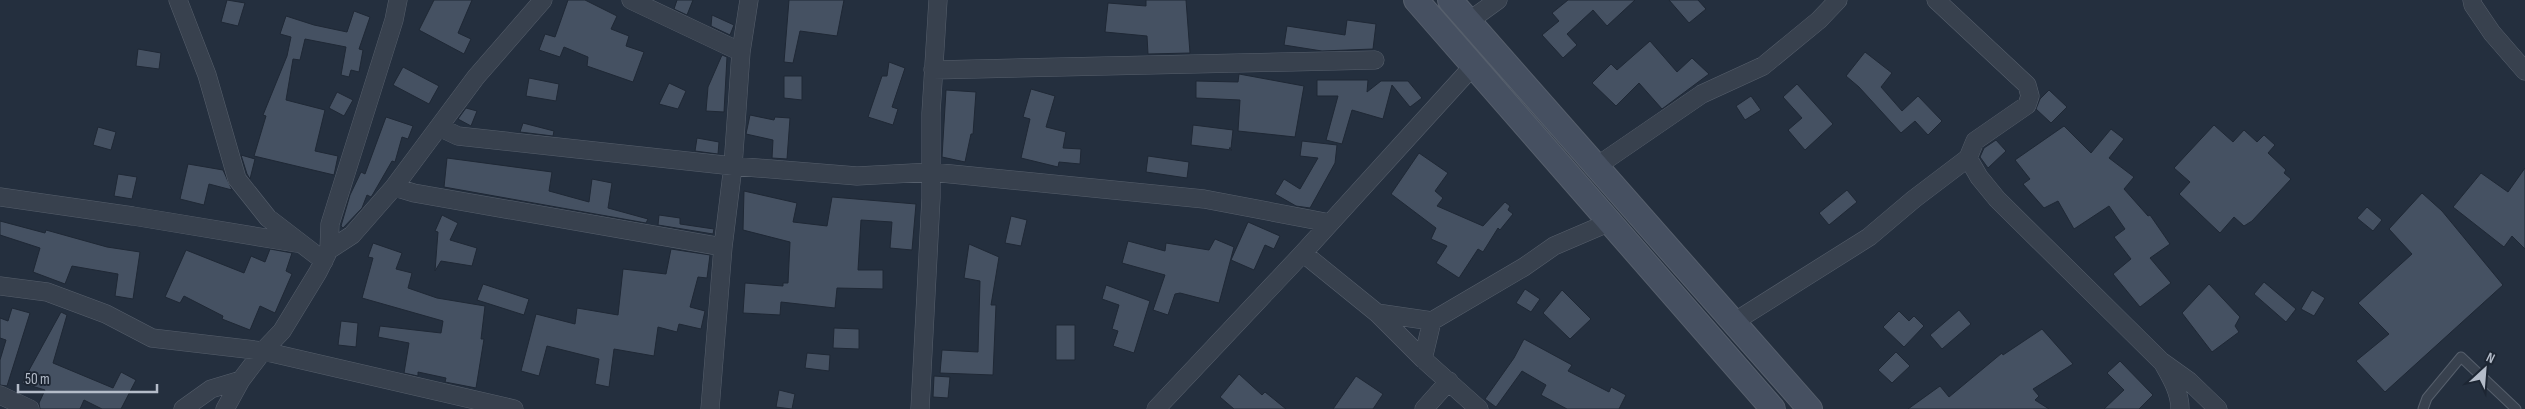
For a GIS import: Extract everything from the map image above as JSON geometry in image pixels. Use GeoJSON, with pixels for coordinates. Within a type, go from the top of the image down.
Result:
{"type":"FeatureCollection","features":[{"type":"Feature","properties":{"kind":"main road"},"geometry":{"type":"LineString","coordinates":[[1416,0],[1773,409]]}},
{"type":"Feature","properties":{"kind":"main road"},"geometry":{"type":"LineString","coordinates":[[1450,0],[1810,409]]}},
{"type":"Feature","properties":{"kind":"street"},"geometry":{"type":"LineString","coordinates":[[178,0],[207,74],[237,179],[268,218],[299,243],[326,256]]}},
{"type":"Feature","properties":{"kind":"street"},"geometry":{"type":"LineString","coordinates":[[326,256],[330,224],[394,20],[398,0]]}},
{"type":"Feature","properties":{"kind":"street"},"geometry":{"type":"LineString","coordinates":[[225,409],[241,380],[263,351],[282,331],[326,256],[352,235],[394,187],[476,77],[543,0]]}},
{"type":"Feature","properties":{"kind":"street"},"geometry":{"type":"LineString","coordinates":[[631,0],[740,52]]}},
{"type":"Feature","properties":{"kind":"street"},"geometry":{"type":"LineString","coordinates":[[710,409],[723,247],[733,166],[740,52],[749,0]]}},
{"type":"Feature","properties":{"kind":"street"},"geometry":{"type":"LineString","coordinates":[[920,409],[931,172],[933,70],[938,0]]}},
{"type":"Feature","properties":{"kind":"street"},"geometry":{"type":"LineString","coordinates":[[1469,21],[1498,0]]}},
{"type":"Feature","properties":{"kind":"street"},"geometry":{"type":"LineString","coordinates":[[1597,166],[1702,94],[1763,66],[1819,20],[1838,0]]}},
{"type":"Feature","properties":{"kind":"street"},"geometry":{"type":"LineString","coordinates":[[1734,322],[1869,237],[1914,199],[1968,158],[1975,141],[2026,105],[2030,96],[2027,85],[1936,0]]}},
{"type":"Feature","properties":{"kind":"street"},"geometry":{"type":"LineString","coordinates":[[2472,0],[2473,5],[2492,33],[2525,71]]}},
{"type":"Feature","properties":{"kind":"street"},"geometry":{"type":"LineString","coordinates":[[933,70],[1375,60]]}},
{"type":"Feature","properties":{"kind":"street"},"geometry":{"type":"LineString","coordinates":[[1156,409],[1303,253],[1474,66]]}},
{"type":"Feature","properties":{"kind":"street"},"geometry":{"type":"LineString","coordinates":[[439,127],[458,136],[733,166],[857,176],[931,172],[1204,199],[1330,223]]}},
{"type":"Feature","properties":{"kind":"street"},"geometry":{"type":"LineString","coordinates":[[1968,158],[1979,177],[1997,199],[2161,361],[2189,381],[2218,409]]}},
{"type":"Feature","properties":{"kind":"street"},"geometry":{"type":"LineString","coordinates":[[394,187],[414,193],[723,247]]}},
{"type":"Feature","properties":{"kind":"street"},"geometry":{"type":"LineString","coordinates":[[0,197],[299,243]]}},
{"type":"Feature","properties":{"kind":"street"},"geometry":{"type":"LineString","coordinates":[[1377,313],[1432,321],[1524,267],[1554,246],[1610,222]]}},
{"type":"Feature","properties":{"kind":"street"},"geometry":{"type":"LineString","coordinates":[[1303,253],[1377,313],[1423,359],[1480,409]]}},
{"type":"Feature","properties":{"kind":"street"},"geometry":{"type":"LineString","coordinates":[[0,286],[47,292],[106,314],[152,338],[263,351],[514,409]]}},
{"type":"Feature","properties":{"kind":"street"},"geometry":{"type":"LineString","coordinates":[[1423,359],[1432,321]]}},
{"type":"Feature","properties":{"kind":"street"},"geometry":{"type":"LineString","coordinates":[[2161,361],[2173,382],[2180,400],[2180,409]]}},
{"type":"Feature","properties":{"kind":"street"},"geometry":{"type":"LineString","coordinates":[[183,409],[211,389],[241,380]]}},
{"type":"Feature","properties":{"kind":"street"},"geometry":{"type":"LineString","coordinates":[[1424,409],[1449,381]]}},
{"type":"Feature","properties":{"kind":"street"},"geometry":{"type":"LineString","coordinates":[[0,394],[30,409]]}},
{"type":"Feature","properties":{"kind":"lane"},"geometry":{"type":"LineString","coordinates":[[2423,409],[2427,398],[2461,357],[2516,409]]}},
{"type":"Feature","properties":{"kind":"building"},"geometry":{"type":"Polygon","coordinates":[[[227,0],[245,3],[238,26],[221,22],[227,0]]]}},
{"type":"Feature","properties":{"kind":"building"},"geometry":{"type":"Polygon","coordinates":[[[434,0],[472,0],[458,33],[471,39],[464,54],[419,30],[434,0]]]}},
{"type":"Feature","properties":{"kind":"building"},"geometry":{"type":"Polygon","coordinates":[[[568,0],[585,0],[617,16],[611,29],[629,36],[626,46],[644,52],[633,82],[587,66],[588,57],[564,47],[560,57],[539,50],[545,34],[555,37],[568,0]]]}},
{"type":"Feature","properties":{"kind":"building"},"geometry":{"type":"Polygon","coordinates":[[[677,0],[693,0],[687,15],[674,9],[677,0]]]}},
{"type":"Feature","properties":{"kind":"building"},"geometry":{"type":"Polygon","coordinates":[[[789,0],[844,0],[837,36],[800,31],[793,63],[784,62],[789,0]]]}},
{"type":"Feature","properties":{"kind":"building"},"geometry":{"type":"Polygon","coordinates":[[[1146,0],[1186,0],[1190,53],[1148,54],[1147,36],[1105,32],[1108,3],[1146,6],[1146,0]]]}},
{"type":"Feature","properties":{"kind":"building"},"geometry":{"type":"Polygon","coordinates":[[[1568,0],[1635,0],[1607,26],[1593,10],[1567,34],[1577,45],[1563,58],[1542,35],[1559,21],[1552,13],[1568,0]]]}},
{"type":"Feature","properties":{"kind":"building"},"geometry":{"type":"Polygon","coordinates":[[[1669,0],[1698,0],[1706,9],[1689,23],[1669,0]]]}},
{"type":"Feature","properties":{"kind":"building"},"geometry":{"type":"Polygon","coordinates":[[[354,11],[370,17],[359,49],[363,50],[359,72],[351,70],[349,77],[341,75],[346,47],[305,39],[300,60],[293,59],[286,100],[325,110],[315,151],[338,156],[334,175],[254,156],[266,116],[263,115],[287,56],[291,37],[280,34],[286,16],[314,25],[347,32],[354,11]]]}},
{"type":"Feature","properties":{"kind":"building"},"geometry":{"type":"Polygon","coordinates":[[[712,15],[734,25],[730,35],[711,26],[712,15]]]}},
{"type":"Feature","properties":{"kind":"building"},"geometry":{"type":"Polygon","coordinates":[[[1347,20],[1376,24],[1373,49],[1322,51],[1284,45],[1287,26],[1345,35],[1347,20]]]}},
{"type":"Feature","properties":{"kind":"building"},"geometry":{"type":"Polygon","coordinates":[[[1650,41],[1677,72],[1692,58],[1709,74],[1662,109],[1639,83],[1616,106],[1592,83],[1611,64],[1617,70],[1650,41]]]}},
{"type":"Feature","properties":{"kind":"building"},"geometry":{"type":"Polygon","coordinates":[[[138,49],[161,53],[159,69],[136,66],[138,49]]]}},
{"type":"Feature","properties":{"kind":"building"},"geometry":{"type":"Polygon","coordinates":[[[1865,52],[1892,73],[1881,87],[1902,111],[1918,96],[1942,121],[1928,135],[1915,121],[1901,133],[1859,87],[1846,76],[1865,52]]]}},
{"type":"Feature","properties":{"kind":"building"},"geometry":{"type":"Polygon","coordinates":[[[722,55],[727,57],[724,112],[706,111],[708,87],[722,55]]]}},
{"type":"Feature","properties":{"kind":"building"},"geometry":{"type":"Polygon","coordinates":[[[889,62],[905,68],[892,107],[898,109],[893,125],[868,117],[882,76],[887,76],[889,62]]]}},
{"type":"Feature","properties":{"kind":"building"},"geometry":{"type":"Polygon","coordinates":[[[403,67],[439,86],[429,104],[393,85],[403,67]]]}},
{"type":"Feature","properties":{"kind":"building"},"geometry":{"type":"Polygon","coordinates":[[[1239,74],[1304,86],[1295,137],[1238,131],[1240,100],[1196,98],[1196,81],[1238,82],[1239,74]]]}},
{"type":"Feature","properties":{"kind":"building"},"geometry":{"type":"Polygon","coordinates":[[[784,76],[802,76],[802,100],[784,98],[784,76]]]}},
{"type":"Feature","properties":{"kind":"building"},"geometry":{"type":"Polygon","coordinates":[[[529,78],[559,84],[556,101],[526,96],[529,78]]]}},
{"type":"Feature","properties":{"kind":"building"},"geometry":{"type":"Polygon","coordinates":[[[1317,80],[1368,80],[1367,92],[1381,81],[1408,81],[1422,98],[1410,107],[1392,85],[1383,119],[1352,110],[1342,144],[1326,140],[1338,96],[1317,96],[1317,80]]]}},
{"type":"Feature","properties":{"kind":"building"},"geometry":{"type":"Polygon","coordinates":[[[669,83],[686,91],[678,109],[659,104],[669,83]]]}},
{"type":"Feature","properties":{"kind":"building"},"geometry":{"type":"Polygon","coordinates":[[[1797,84],[1833,124],[1805,150],[1788,130],[1802,118],[1783,97],[1797,84]]]}},
{"type":"Feature","properties":{"kind":"building"},"geometry":{"type":"Polygon","coordinates":[[[1031,89],[1055,96],[1046,127],[1066,132],[1063,148],[1081,149],[1080,164],[1059,162],[1058,167],[1021,158],[1030,119],[1023,117],[1031,89]]]}},
{"type":"Feature","properties":{"kind":"building"},"geometry":{"type":"Polygon","coordinates":[[[946,90],[976,92],[973,134],[971,134],[965,162],[942,157],[946,90]]]}},
{"type":"Feature","properties":{"kind":"building"},"geometry":{"type":"Polygon","coordinates":[[[2049,90],[2067,107],[2051,123],[2036,109],[2040,99],[2049,90]]]}},
{"type":"Feature","properties":{"kind":"building"},"geometry":{"type":"Polygon","coordinates":[[[337,92],[353,100],[344,116],[329,108],[337,92]]]}},
{"type":"Feature","properties":{"kind":"building"},"geometry":{"type":"Polygon","coordinates":[[[1751,96],[1761,110],[1745,120],[1736,106],[1751,96]]]}},
{"type":"Feature","properties":{"kind":"building"},"geometry":{"type":"Polygon","coordinates":[[[466,108],[477,111],[471,126],[458,119],[466,108]]]}},
{"type":"Feature","properties":{"kind":"building"},"geometry":{"type":"Polygon","coordinates":[[[750,115],[774,120],[775,117],[790,118],[787,159],[772,158],[773,140],[746,134],[750,115]]]}},
{"type":"Feature","properties":{"kind":"building"},"geometry":{"type":"Polygon","coordinates":[[[386,117],[413,126],[408,139],[402,137],[395,162],[392,161],[371,197],[367,195],[362,208],[343,228],[341,226],[350,195],[361,172],[365,174],[386,117]]]}},
{"type":"Feature","properties":{"kind":"building"},"geometry":{"type":"Polygon","coordinates":[[[523,123],[554,131],[553,136],[520,132],[523,123]]]}},
{"type":"Feature","properties":{"kind":"building"},"geometry":{"type":"Polygon","coordinates":[[[1193,125],[1233,130],[1231,148],[1229,148],[1232,150],[1191,145],[1193,125]]]}},
{"type":"Feature","properties":{"kind":"building"},"geometry":{"type":"Polygon","coordinates":[[[2214,125],[2233,142],[2244,130],[2257,142],[2264,135],[2275,145],[2268,153],[2286,170],[2284,173],[2291,179],[2252,221],[2244,226],[2234,217],[2220,233],[2179,194],[2190,182],[2174,168],[2214,125]]]}},
{"type":"Feature","properties":{"kind":"building"},"geometry":{"type":"Polygon","coordinates":[[[2064,126],[2091,153],[2111,129],[2124,139],[2109,158],[2134,177],[2124,189],[2148,216],[2150,215],[2170,244],[2150,258],[2171,283],[2140,307],[2113,274],[2131,259],[2114,237],[2125,229],[2109,206],[2074,229],[2058,201],[2044,208],[2023,184],[2030,179],[2015,160],[2064,126]]]}},
{"type":"Feature","properties":{"kind":"building"},"geometry":{"type":"Polygon","coordinates":[[[98,127],[116,132],[111,150],[93,145],[98,127]]]}},
{"type":"Feature","properties":{"kind":"building"},"geometry":{"type":"Polygon","coordinates":[[[697,138],[719,142],[718,154],[695,151],[697,138]]]}},
{"type":"Feature","properties":{"kind":"building"},"geometry":{"type":"Polygon","coordinates":[[[1996,140],[2006,151],[1988,168],[1980,157],[1984,148],[1996,140]]]}},
{"type":"Feature","properties":{"kind":"building"},"geometry":{"type":"Polygon","coordinates":[[[1302,141],[1337,145],[1335,163],[1310,208],[1296,206],[1275,194],[1284,179],[1300,189],[1318,158],[1300,156],[1302,141]]]}},
{"type":"Feature","properties":{"kind":"building"},"geometry":{"type":"Polygon","coordinates":[[[1419,153],[1448,173],[1435,191],[1443,198],[1437,206],[1483,226],[1505,202],[1510,206],[1508,210],[1513,214],[1500,230],[1498,228],[1483,252],[1478,249],[1459,278],[1436,263],[1447,246],[1431,239],[1436,228],[1391,194],[1419,153]]]}},
{"type":"Feature","properties":{"kind":"building"},"geometry":{"type":"Polygon","coordinates":[[[241,155],[255,159],[250,179],[247,174],[241,155]]]}},
{"type":"Feature","properties":{"kind":"building"},"geometry":{"type":"Polygon","coordinates":[[[1148,156],[1189,162],[1187,178],[1146,172],[1148,156]]]}},
{"type":"Feature","properties":{"kind":"building"},"geometry":{"type":"Polygon","coordinates":[[[447,158],[552,172],[549,191],[589,202],[592,179],[612,183],[608,208],[648,219],[646,223],[444,187],[447,158]]]}},
{"type":"Feature","properties":{"kind":"building"},"geometry":{"type":"Polygon","coordinates":[[[188,164],[223,170],[232,190],[209,184],[204,205],[180,199],[188,164]]]}},
{"type":"Feature","properties":{"kind":"building"},"geometry":{"type":"Polygon","coordinates":[[[2525,168],[2525,249],[2512,236],[2504,247],[2453,207],[2481,173],[2508,192],[2525,168]]]}},
{"type":"Feature","properties":{"kind":"building"},"geometry":{"type":"Polygon","coordinates":[[[118,174],[137,177],[132,199],[114,196],[118,174]]]}},
{"type":"Feature","properties":{"kind":"building"},"geometry":{"type":"Polygon","coordinates":[[[1847,190],[1857,202],[1829,225],[1819,213],[1847,190]]]}},
{"type":"Feature","properties":{"kind":"building"},"geometry":{"type":"Polygon","coordinates":[[[744,191],[797,203],[793,222],[827,226],[832,197],[916,204],[912,250],[890,248],[892,222],[861,220],[858,270],[883,270],[883,289],[837,288],[835,308],[781,302],[780,315],[743,313],[745,283],[783,286],[783,283],[788,283],[790,242],[743,230],[744,191]]]}},
{"type":"Feature","properties":{"kind":"building"},"geometry":{"type":"Polygon","coordinates":[[[2422,193],[2442,211],[2503,285],[2385,392],[2356,361],[2389,334],[2358,303],[2412,254],[2389,229],[2422,193]]]}},
{"type":"Feature","properties":{"kind":"building"},"geometry":{"type":"Polygon","coordinates":[[[2367,207],[2382,220],[2373,231],[2357,218],[2367,207]]]}},
{"type":"Feature","properties":{"kind":"building"},"geometry":{"type":"Polygon","coordinates":[[[442,215],[458,223],[450,240],[477,248],[472,266],[441,261],[435,271],[438,232],[435,231],[442,215]]]}},
{"type":"Feature","properties":{"kind":"building"},"geometry":{"type":"Polygon","coordinates":[[[659,215],[680,218],[680,224],[714,229],[713,234],[658,225],[659,215]]]}},
{"type":"Feature","properties":{"kind":"building"},"geometry":{"type":"Polygon","coordinates":[[[1011,216],[1027,220],[1021,246],[1005,243],[1011,216]]]}},
{"type":"Feature","properties":{"kind":"building"},"geometry":{"type":"Polygon","coordinates":[[[0,221],[45,233],[46,230],[107,247],[140,252],[133,299],[115,296],[118,274],[72,266],[65,284],[33,272],[40,248],[0,235],[0,221]]]}},
{"type":"Feature","properties":{"kind":"building"},"geometry":{"type":"Polygon","coordinates":[[[1248,222],[1280,236],[1274,249],[1265,245],[1254,270],[1231,260],[1248,222]]]}},
{"type":"Feature","properties":{"kind":"building"},"geometry":{"type":"Polygon","coordinates":[[[1215,239],[1234,247],[1219,303],[1180,293],[1175,294],[1168,315],[1153,310],[1165,275],[1122,263],[1128,241],[1165,251],[1166,243],[1209,250],[1215,239]]]}},
{"type":"Feature","properties":{"kind":"building"},"geometry":{"type":"Polygon","coordinates":[[[373,243],[402,253],[396,269],[412,273],[408,288],[437,298],[485,306],[481,339],[484,339],[476,388],[445,382],[446,378],[418,372],[418,376],[404,373],[409,343],[378,337],[380,326],[441,333],[443,321],[362,298],[373,258],[368,257],[373,243]]]}},
{"type":"Feature","properties":{"kind":"building"},"geometry":{"type":"Polygon","coordinates":[[[969,244],[999,257],[991,305],[996,305],[993,375],[940,373],[942,350],[978,352],[980,281],[964,278],[969,244]]]}},
{"type":"Feature","properties":{"kind":"building"},"geometry":{"type":"Polygon","coordinates":[[[270,249],[292,253],[286,271],[292,274],[275,313],[260,306],[250,330],[222,319],[223,316],[184,296],[180,303],[165,297],[186,250],[244,273],[251,256],[265,262],[270,249]]]}},
{"type":"Feature","properties":{"kind":"building"},"geometry":{"type":"Polygon","coordinates":[[[671,249],[710,255],[707,278],[698,277],[690,307],[705,311],[701,329],[679,324],[677,332],[658,327],[654,356],[614,349],[609,387],[595,384],[599,359],[547,346],[539,376],[521,371],[536,314],[575,324],[577,308],[618,315],[623,269],[666,274],[671,249]]]}},
{"type":"Feature","properties":{"kind":"building"},"geometry":{"type":"Polygon","coordinates":[[[2264,282],[2296,309],[2286,322],[2254,294],[2264,282]]]}},
{"type":"Feature","properties":{"kind":"building"},"geometry":{"type":"Polygon","coordinates":[[[483,284],[529,299],[524,315],[477,300],[483,284]]]}},
{"type":"Feature","properties":{"kind":"building"},"geometry":{"type":"Polygon","coordinates":[[[2209,284],[2240,317],[2235,326],[2239,332],[2212,352],[2182,313],[2209,284]]]}},
{"type":"Feature","properties":{"kind":"building"},"geometry":{"type":"Polygon","coordinates":[[[1106,285],[1150,301],[1134,353],[1113,346],[1118,331],[1112,329],[1119,305],[1102,299],[1106,285]]]}},
{"type":"Feature","properties":{"kind":"building"},"geometry":{"type":"Polygon","coordinates":[[[1525,289],[1540,299],[1531,312],[1516,303],[1525,289]]]}},
{"type":"Feature","properties":{"kind":"building"},"geometry":{"type":"Polygon","coordinates":[[[1562,290],[1591,319],[1570,339],[1543,313],[1562,290]]]}},
{"type":"Feature","properties":{"kind":"building"},"geometry":{"type":"Polygon","coordinates":[[[2312,290],[2325,298],[2314,316],[2301,309],[2312,290]]]}},
{"type":"Feature","properties":{"kind":"building"},"geometry":{"type":"Polygon","coordinates":[[[12,308],[30,313],[7,386],[0,385],[0,360],[6,340],[0,338],[0,318],[8,321],[12,308]]]}},
{"type":"Feature","properties":{"kind":"building"},"geometry":{"type":"Polygon","coordinates":[[[1959,310],[1971,324],[1942,349],[1930,335],[1959,310]]]}},
{"type":"Feature","properties":{"kind":"building"},"geometry":{"type":"Polygon","coordinates":[[[1899,311],[1909,321],[1914,316],[1924,326],[1904,347],[1883,327],[1899,311]]]}},
{"type":"Feature","properties":{"kind":"building"},"geometry":{"type":"Polygon","coordinates":[[[61,312],[67,315],[53,363],[113,388],[121,372],[136,380],[121,409],[102,409],[84,400],[80,409],[40,409],[39,403],[45,390],[22,383],[61,312]]]}},
{"type":"Feature","properties":{"kind":"building"},"geometry":{"type":"Polygon","coordinates":[[[341,321],[358,323],[356,347],[338,345],[341,321]]]}},
{"type":"Feature","properties":{"kind":"building"},"geometry":{"type":"Polygon","coordinates":[[[1056,325],[1075,325],[1075,360],[1056,360],[1056,325]]]}},
{"type":"Feature","properties":{"kind":"building"},"geometry":{"type":"Polygon","coordinates":[[[834,328],[859,329],[859,349],[833,348],[834,328]]]}},
{"type":"Feature","properties":{"kind":"building"},"geometry":{"type":"Polygon","coordinates":[[[2042,329],[2073,364],[2033,389],[2039,396],[2035,400],[2049,409],[1908,409],[1940,386],[1949,397],[2002,353],[2003,355],[2042,329]]]}},
{"type":"Feature","properties":{"kind":"building"},"geometry":{"type":"Polygon","coordinates":[[[1524,339],[1572,365],[1568,371],[1609,392],[1611,387],[1626,395],[1619,409],[1567,409],[1541,395],[1546,385],[1522,371],[1496,407],[1485,399],[1514,358],[1524,339]]]}},
{"type":"Feature","properties":{"kind":"building"},"geometry":{"type":"Polygon","coordinates":[[[1896,352],[1910,366],[1892,383],[1878,370],[1896,352]]]}},
{"type":"Feature","properties":{"kind":"building"},"geometry":{"type":"Polygon","coordinates":[[[807,353],[830,355],[829,371],[805,368],[807,353]]]}},
{"type":"Feature","properties":{"kind":"building"},"geometry":{"type":"Polygon","coordinates":[[[2120,361],[2153,395],[2139,409],[2104,409],[2124,390],[2107,373],[2120,361]]]}},
{"type":"Feature","properties":{"kind":"building"},"geometry":{"type":"Polygon","coordinates":[[[1239,374],[1262,395],[1265,392],[1286,409],[1234,409],[1220,397],[1239,374]]]}},
{"type":"Feature","properties":{"kind":"building"},"geometry":{"type":"Polygon","coordinates":[[[934,376],[950,377],[948,398],[933,397],[934,376]]]}},
{"type":"Feature","properties":{"kind":"building"},"geometry":{"type":"Polygon","coordinates":[[[1356,376],[1383,394],[1373,409],[1333,409],[1356,376]]]}},
{"type":"Feature","properties":{"kind":"building"},"geometry":{"type":"Polygon","coordinates":[[[779,390],[795,394],[792,409],[776,407],[779,390]]]}}]}
